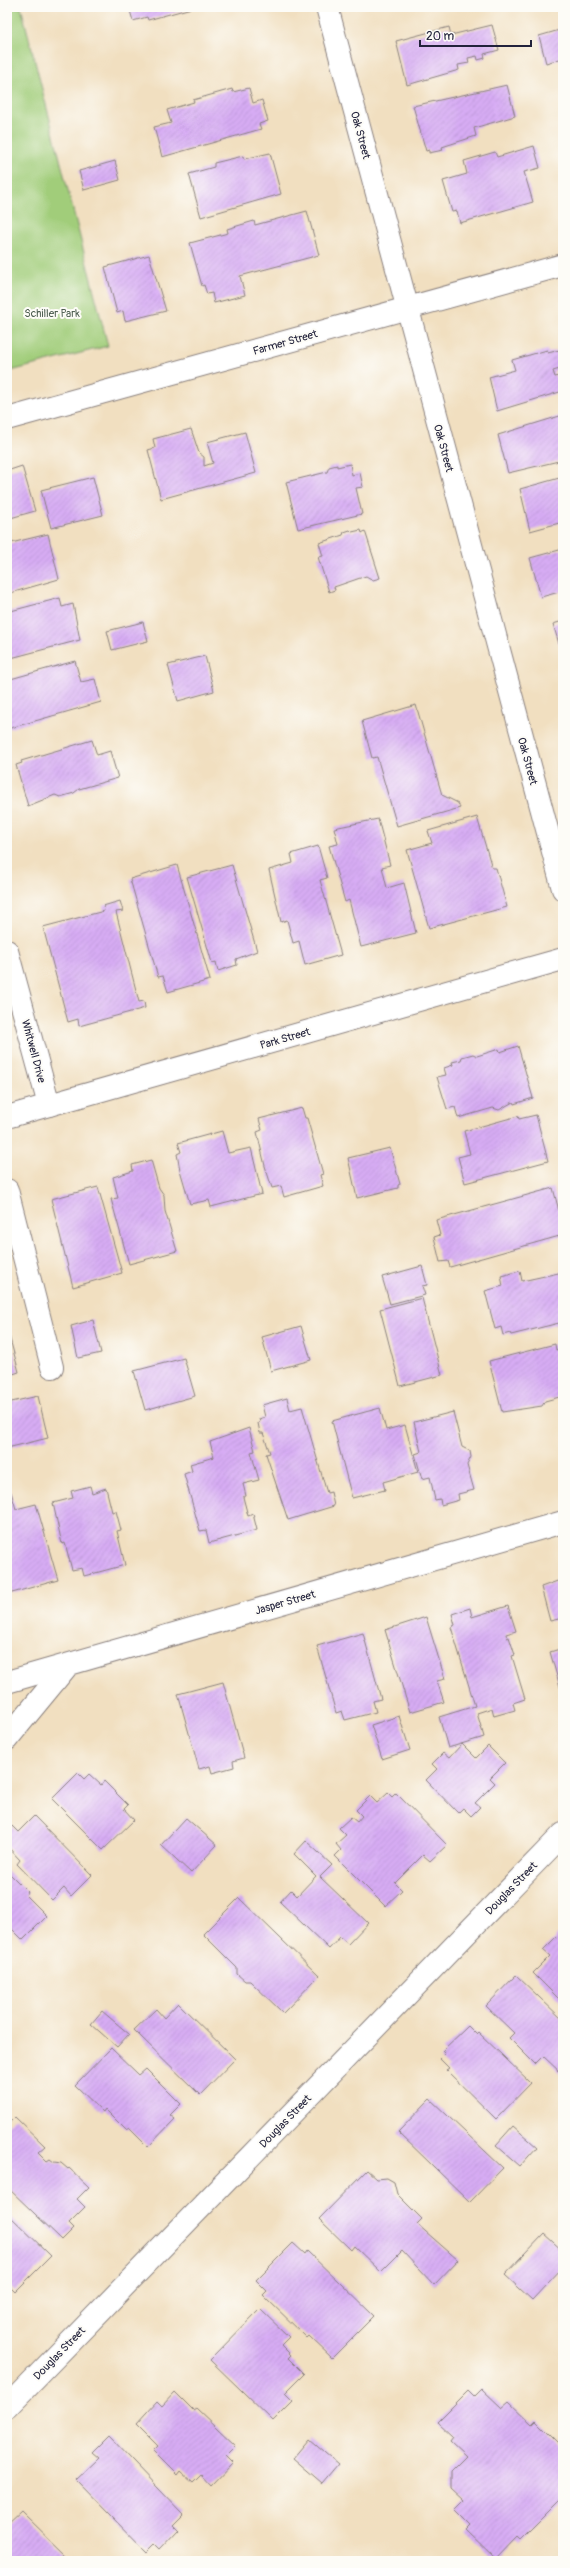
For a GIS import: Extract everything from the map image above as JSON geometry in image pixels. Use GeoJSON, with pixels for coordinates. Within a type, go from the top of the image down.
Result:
{"type":"FeatureCollection","features":[{"type":"Feature","properties":{"kind":"street","name":"Oak Street"},"geometry":{"type":"LineString","coordinates":[[327,7],[406,307],[563,889]]}},
{"type":"Feature","properties":{"kind":"street","name":"Farmer Street"},"geometry":{"type":"LineString","coordinates":[[7,419],[115,391],[406,307],[563,265]]}},
{"type":"Feature","properties":{"kind":"street","name":"Whitwell Drive"},"geometry":{"type":"LineString","coordinates":[[7,951],[49,1105]]}},
{"type":"Feature","properties":{"kind":"street","name":"Park Street"},"geometry":{"type":"LineString","coordinates":[[7,1117],[563,959]]}},
{"type":"Feature","properties":{"kind":"street"},"geometry":{"type":"LineString","coordinates":[[7,1190],[52,1367]]}},
{"type":"Feature","properties":{"kind":"street","name":"Jasper Street"},"geometry":{"type":"LineString","coordinates":[[7,1682],[563,1522]]}},
{"type":"Feature","properties":{"kind":"street"},"geometry":{"type":"LineString","coordinates":[[7,1738],[68,1665]]}},
{"type":"Feature","properties":{"kind":"street","name":"Douglas Street"},"geometry":{"type":"LineString","coordinates":[[7,2407],[563,1834]]}},
{"type":"Feature","properties":{"kind":"green space","name":"Schiller Park"},"geometry":{"type":"Polygon","coordinates":[[[7,7],[21,7],[108,346],[7,372],[7,7]]]}},
{"type":"Feature","properties":{"kind":"building"},"geometry":{"type":"Polygon","coordinates":[[[129,7],[195,7],[148,20],[147,17],[133,21],[129,7]]]}},
{"type":"Feature","properties":{"kind":"building"},"geometry":{"type":"Polygon","coordinates":[[[492,25],[499,50],[484,54],[485,58],[478,60],[477,56],[468,58],[469,63],[458,65],[459,70],[407,85],[396,41],[449,27],[451,35],[492,25]]]}},
{"type":"Feature","properties":{"kind":"building"},"geometry":{"type":"Polygon","coordinates":[[[563,29],[563,58],[546,63],[539,36],[563,29]]]}},
{"type":"Feature","properties":{"kind":"building"},"geometry":{"type":"Polygon","coordinates":[[[507,85],[515,116],[474,128],[476,136],[442,147],[443,150],[429,153],[429,150],[426,151],[413,106],[507,85]]]}},
{"type":"Feature","properties":{"kind":"building"},"geometry":{"type":"Polygon","coordinates":[[[249,88],[253,103],[262,100],[268,121],[259,124],[261,129],[162,157],[154,127],[171,123],[167,110],[194,102],[193,100],[232,89],[233,92],[249,88]]]}},
{"type":"Feature","properties":{"kind":"building"},"geometry":{"type":"Polygon","coordinates":[[[534,146],[540,168],[524,172],[533,202],[460,223],[457,211],[452,212],[443,181],[467,174],[464,161],[495,152],[497,157],[534,146]]]}},
{"type":"Feature","properties":{"kind":"building"},"geometry":{"type":"Polygon","coordinates":[[[270,153],[281,194],[201,217],[189,174],[214,167],[214,163],[243,156],[244,159],[270,153]]]}},
{"type":"Feature","properties":{"kind":"building"},"geometry":{"type":"Polygon","coordinates":[[[115,161],[120,180],[84,190],[79,171],[115,161]]]}},
{"type":"Feature","properties":{"kind":"building"},"geometry":{"type":"Polygon","coordinates":[[[307,211],[319,255],[240,276],[245,295],[214,303],[212,293],[207,294],[204,285],[202,286],[190,243],[228,233],[227,229],[254,221],[255,225],[307,211]]]}},
{"type":"Feature","properties":{"kind":"building"},"geometry":{"type":"Polygon","coordinates":[[[149,255],[166,311],[125,321],[123,311],[117,313],[105,267],[149,255]]]}},
{"type":"Feature","properties":{"kind":"building"},"geometry":{"type":"Polygon","coordinates":[[[563,349],[563,368],[553,371],[555,377],[563,375],[563,391],[497,411],[489,377],[515,370],[512,360],[547,350],[548,353],[563,349]]]}},
{"type":"Feature","properties":{"kind":"building"},"geometry":{"type":"Polygon","coordinates":[[[563,415],[563,460],[508,473],[498,435],[563,415]]]}},
{"type":"Feature","properties":{"kind":"building"},"geometry":{"type":"Polygon","coordinates":[[[191,429],[199,453],[204,457],[204,466],[213,463],[207,442],[245,432],[256,473],[161,499],[148,450],[155,448],[153,439],[191,429]]]}},
{"type":"Feature","properties":{"kind":"building"},"geometry":{"type":"Polygon","coordinates":[[[350,464],[352,475],[360,473],[363,487],[356,488],[362,514],[298,529],[286,482],[327,472],[329,467],[350,464]]]}},
{"type":"Feature","properties":{"kind":"building"},"geometry":{"type":"Polygon","coordinates":[[[22,466],[35,511],[7,519],[7,471],[22,466]]]}},
{"type":"Feature","properties":{"kind":"building"},"geometry":{"type":"Polygon","coordinates":[[[93,477],[103,515],[51,528],[41,490],[93,477]]]}},
{"type":"Feature","properties":{"kind":"building"},"geometry":{"type":"Polygon","coordinates":[[[563,477],[563,522],[530,531],[520,489],[563,477]]]}},
{"type":"Feature","properties":{"kind":"building"},"geometry":{"type":"Polygon","coordinates":[[[350,530],[352,532],[361,530],[362,533],[365,531],[380,578],[373,580],[366,576],[334,587],[335,590],[329,592],[318,557],[323,556],[319,543],[343,535],[344,532],[350,530]]]}},
{"type":"Feature","properties":{"kind":"building"},"geometry":{"type":"Polygon","coordinates":[[[48,534],[59,579],[7,594],[7,544],[48,534]]]}},
{"type":"Feature","properties":{"kind":"building"},"geometry":{"type":"Polygon","coordinates":[[[563,549],[563,591],[541,597],[530,558],[563,549]]]}},
{"type":"Feature","properties":{"kind":"building"},"geometry":{"type":"Polygon","coordinates":[[[60,598],[62,607],[73,604],[80,640],[7,659],[7,612],[60,598]]]}},
{"type":"Feature","properties":{"kind":"building"},"geometry":{"type":"Polygon","coordinates":[[[563,621],[563,657],[553,624],[563,621]]]}},
{"type":"Feature","properties":{"kind":"building"},"geometry":{"type":"Polygon","coordinates":[[[143,622],[148,641],[112,650],[107,631],[143,622]]]}},
{"type":"Feature","properties":{"kind":"building"},"geometry":{"type":"Polygon","coordinates":[[[205,656],[214,691],[178,701],[168,665],[205,656]]]}},
{"type":"Feature","properties":{"kind":"building"},"geometry":{"type":"Polygon","coordinates":[[[75,661],[81,682],[95,679],[101,702],[7,729],[7,680],[75,661]]]}},
{"type":"Feature","properties":{"kind":"building"},"geometry":{"type":"Polygon","coordinates":[[[416,705],[442,795],[458,803],[460,808],[397,826],[377,757],[372,758],[362,721],[416,705]]]}},
{"type":"Feature","properties":{"kind":"building"},"geometry":{"type":"Polygon","coordinates":[[[92,740],[97,755],[110,751],[118,778],[79,789],[74,793],[60,797],[55,795],[28,806],[16,765],[22,763],[21,761],[92,740]]]}},
{"type":"Feature","properties":{"kind":"building"},"geometry":{"type":"Polygon","coordinates":[[[477,817],[492,868],[496,868],[507,907],[429,928],[407,850],[432,843],[428,831],[477,817]]]}},
{"type":"Feature","properties":{"kind":"building"},"geometry":{"type":"Polygon","coordinates":[[[378,819],[390,865],[382,867],[387,888],[404,883],[416,933],[361,947],[349,900],[345,902],[329,846],[338,844],[334,828],[378,819]]]}},
{"type":"Feature","properties":{"kind":"building"},"geometry":{"type":"Polygon","coordinates":[[[318,846],[327,878],[320,880],[341,955],[305,965],[299,941],[293,943],[287,920],[281,922],[269,870],[293,863],[291,854],[318,846]]]}},
{"type":"Feature","properties":{"kind":"building"},"geometry":{"type":"Polygon","coordinates":[[[177,865],[210,980],[168,992],[163,976],[158,977],[130,879],[177,865]]]}},
{"type":"Feature","properties":{"kind":"building"},"geometry":{"type":"Polygon","coordinates":[[[232,865],[257,951],[236,959],[237,965],[218,971],[216,962],[212,963],[187,877],[232,865]]]}},
{"type":"Feature","properties":{"kind":"building"},"geometry":{"type":"Polygon","coordinates":[[[120,901],[123,911],[116,912],[139,1002],[144,1001],[145,1008],[79,1026],[78,1019],[68,1022],[43,927],[104,911],[103,906],[120,901]]]}},
{"type":"Feature","properties":{"kind":"building"},"geometry":{"type":"Polygon","coordinates":[[[518,1046],[533,1098],[514,1104],[513,1102],[499,1110],[493,1108],[458,1118],[455,1107],[447,1109],[437,1077],[446,1075],[444,1068],[453,1065],[452,1062],[461,1060],[462,1057],[473,1054],[477,1056],[499,1049],[500,1052],[518,1046]]]}},
{"type":"Feature","properties":{"kind":"building"},"geometry":{"type":"Polygon","coordinates":[[[302,1108],[305,1118],[307,1118],[323,1174],[320,1175],[323,1186],[284,1197],[281,1186],[272,1188],[257,1132],[262,1130],[259,1119],[302,1108]]]}},
{"type":"Feature","properties":{"kind":"building"},"geometry":{"type":"Polygon","coordinates":[[[536,1115],[548,1161],[465,1183],[458,1157],[470,1154],[464,1131],[518,1116],[519,1119],[536,1115]]]}},
{"type":"Feature","properties":{"kind":"building"},"geometry":{"type":"Polygon","coordinates":[[[222,1131],[228,1153],[251,1148],[262,1194],[211,1207],[209,1200],[190,1204],[180,1170],[177,1154],[181,1152],[178,1143],[222,1131]]]}},
{"type":"Feature","properties":{"kind":"building"},"geometry":{"type":"Polygon","coordinates":[[[390,1148],[400,1184],[398,1185],[398,1188],[357,1198],[348,1158],[390,1148]]]}},
{"type":"Feature","properties":{"kind":"building"},"geometry":{"type":"Polygon","coordinates":[[[151,1160],[159,1188],[164,1195],[165,1211],[177,1251],[129,1264],[111,1199],[118,1198],[113,1177],[133,1171],[132,1165],[151,1160]]]}},
{"type":"Feature","properties":{"kind":"building"},"geometry":{"type":"Polygon","coordinates":[[[98,1187],[122,1273],[73,1287],[51,1199],[98,1187]]]}},
{"type":"Feature","properties":{"kind":"building"},"geometry":{"type":"Polygon","coordinates":[[[553,1188],[563,1226],[563,1235],[450,1267],[448,1261],[440,1262],[434,1237],[440,1235],[436,1220],[553,1188]]]}},
{"type":"Feature","properties":{"kind":"building"},"geometry":{"type":"Polygon","coordinates":[[[422,1266],[427,1285],[422,1286],[425,1295],[390,1304],[382,1277],[422,1266]]]}},
{"type":"Feature","properties":{"kind":"building"},"geometry":{"type":"Polygon","coordinates":[[[520,1271],[522,1281],[563,1272],[563,1322],[511,1335],[510,1333],[503,1335],[501,1327],[495,1329],[485,1291],[503,1286],[501,1276],[520,1271]]]}},
{"type":"Feature","properties":{"kind":"building"},"geometry":{"type":"Polygon","coordinates":[[[422,1298],[442,1375],[400,1386],[380,1309],[422,1298]]]}},
{"type":"Feature","properties":{"kind":"building"},"geometry":{"type":"Polygon","coordinates":[[[93,1320],[101,1353],[78,1358],[71,1326],[93,1320]]]}},
{"type":"Feature","properties":{"kind":"building"},"geometry":{"type":"Polygon","coordinates":[[[301,1326],[311,1360],[271,1371],[262,1337],[301,1326]]]}},
{"type":"Feature","properties":{"kind":"building"},"geometry":{"type":"Polygon","coordinates":[[[7,1328],[19,1372],[7,1376],[7,1328]]]}},
{"type":"Feature","properties":{"kind":"building"},"geometry":{"type":"Polygon","coordinates":[[[555,1344],[556,1350],[563,1348],[563,1396],[545,1401],[542,1406],[502,1412],[489,1361],[555,1344]]]}},
{"type":"Feature","properties":{"kind":"building"},"geometry":{"type":"Polygon","coordinates":[[[184,1358],[195,1396],[145,1410],[134,1371],[184,1358]]]}},
{"type":"Feature","properties":{"kind":"building"},"geometry":{"type":"Polygon","coordinates":[[[38,1396],[48,1438],[7,1448],[7,1403],[38,1396]]]}},
{"type":"Feature","properties":{"kind":"building"},"geometry":{"type":"Polygon","coordinates":[[[287,1398],[290,1410],[302,1407],[327,1493],[331,1492],[334,1506],[288,1520],[266,1454],[270,1453],[263,1433],[260,1433],[258,1423],[260,1422],[259,1419],[265,1417],[262,1405],[287,1398]]]}},
{"type":"Feature","properties":{"kind":"building"},"geometry":{"type":"Polygon","coordinates":[[[380,1408],[386,1430],[405,1425],[418,1472],[383,1482],[385,1490],[352,1498],[332,1421],[380,1408]]]}},
{"type":"Feature","properties":{"kind":"building"},"geometry":{"type":"Polygon","coordinates":[[[453,1412],[462,1447],[470,1451],[471,1457],[467,1465],[474,1490],[458,1494],[459,1500],[441,1505],[440,1499],[435,1500],[430,1477],[422,1479],[415,1454],[421,1452],[414,1422],[453,1412]]]}},
{"type":"Feature","properties":{"kind":"building"},"geometry":{"type":"Polygon","coordinates":[[[249,1428],[255,1451],[251,1452],[259,1480],[243,1484],[246,1496],[243,1497],[248,1516],[253,1514],[257,1530],[209,1543],[206,1530],[200,1531],[184,1474],[192,1471],[190,1464],[214,1457],[210,1442],[249,1428]]]}},
{"type":"Feature","properties":{"kind":"building"},"geometry":{"type":"Polygon","coordinates":[[[90,1486],[92,1493],[106,1488],[112,1512],[116,1511],[121,1530],[117,1531],[125,1565],[84,1576],[82,1568],[72,1570],[65,1543],[62,1544],[53,1503],[73,1498],[71,1491],[90,1486]]]}},
{"type":"Feature","properties":{"kind":"building"},"geometry":{"type":"Polygon","coordinates":[[[11,1492],[16,1509],[36,1504],[58,1580],[12,1593],[7,1576],[7,1493],[11,1492]]]}},
{"type":"Feature","properties":{"kind":"building"},"geometry":{"type":"Polygon","coordinates":[[[563,1579],[563,1618],[550,1621],[541,1587],[563,1579]]]}},
{"type":"Feature","properties":{"kind":"building"},"geometry":{"type":"Polygon","coordinates":[[[508,1606],[516,1631],[506,1634],[507,1638],[509,1637],[515,1655],[512,1656],[525,1699],[513,1703],[515,1710],[494,1716],[492,1708],[477,1713],[484,1737],[448,1748],[439,1717],[475,1706],[451,1627],[455,1625],[452,1614],[470,1608],[472,1617],[508,1606]]]}},
{"type":"Feature","properties":{"kind":"building"},"geometry":{"type":"Polygon","coordinates":[[[426,1617],[445,1679],[437,1681],[444,1702],[410,1712],[385,1630],[426,1617]]]}},
{"type":"Feature","properties":{"kind":"building"},"geometry":{"type":"Polygon","coordinates":[[[363,1633],[381,1699],[373,1701],[376,1712],[345,1720],[342,1711],[336,1713],[317,1646],[363,1633]]]}},
{"type":"Feature","properties":{"kind":"building"},"geometry":{"type":"Polygon","coordinates":[[[563,1648],[563,1697],[550,1652],[563,1648]]]}},
{"type":"Feature","properties":{"kind":"building"},"geometry":{"type":"Polygon","coordinates":[[[223,1682],[244,1758],[233,1761],[234,1767],[212,1773],[210,1766],[199,1769],[178,1694],[223,1682]]]}},
{"type":"Feature","properties":{"kind":"building"},"geometry":{"type":"Polygon","coordinates":[[[399,1716],[410,1750],[382,1759],[371,1725],[399,1716]]]}},
{"type":"Feature","properties":{"kind":"building"},"geometry":{"type":"Polygon","coordinates":[[[462,1744],[476,1758],[488,1746],[505,1763],[490,1778],[495,1783],[475,1803],[480,1807],[471,1816],[463,1808],[458,1813],[426,1780],[437,1769],[432,1764],[443,1753],[449,1758],[462,1744]]]}},
{"type":"Feature","properties":{"kind":"building"},"geometry":{"type":"Polygon","coordinates":[[[78,1773],[84,1779],[89,1774],[101,1785],[104,1781],[128,1805],[124,1809],[134,1820],[103,1850],[52,1799],[78,1773]]]}},
{"type":"Feature","properties":{"kind":"building"},"geometry":{"type":"Polygon","coordinates":[[[388,1793],[392,1797],[396,1793],[447,1845],[430,1861],[423,1855],[395,1883],[402,1890],[385,1906],[335,1856],[341,1850],[336,1844],[346,1835],[339,1828],[351,1817],[357,1822],[362,1816],[356,1810],[370,1796],[377,1803],[388,1793]]]}},
{"type":"Feature","properties":{"kind":"building"},"geometry":{"type":"Polygon","coordinates":[[[34,1816],[92,1875],[71,1896],[64,1888],[52,1900],[17,1864],[20,1860],[7,1846],[7,1830],[12,1826],[18,1832],[34,1816]]]}},
{"type":"Feature","properties":{"kind":"building"},"geometry":{"type":"Polygon","coordinates":[[[186,1818],[217,1845],[191,1873],[161,1845],[186,1818]]]}},
{"type":"Feature","properties":{"kind":"building"},"geometry":{"type":"Polygon","coordinates":[[[306,1841],[332,1865],[320,1877],[368,1923],[348,1944],[340,1937],[329,1949],[280,1902],[291,1890],[297,1896],[316,1876],[294,1854],[306,1841]]]}},
{"type":"Feature","properties":{"kind":"building"},"geometry":{"type":"Polygon","coordinates":[[[7,1871],[28,1892],[26,1895],[47,1916],[23,1940],[7,1924],[7,1871]]]}},
{"type":"Feature","properties":{"kind":"building"},"geometry":{"type":"Polygon","coordinates":[[[239,1898],[319,1976],[283,2013],[250,1981],[245,1981],[237,1974],[237,1968],[203,1934],[239,1898]]]}},
{"type":"Feature","properties":{"kind":"building"},"geometry":{"type":"Polygon","coordinates":[[[561,1932],[563,1934],[563,2003],[533,1973],[550,1956],[543,1950],[561,1932]]]}},
{"type":"Feature","properties":{"kind":"building"},"geometry":{"type":"Polygon","coordinates":[[[516,1975],[563,2020],[561,2073],[543,2056],[535,2064],[509,2038],[514,2033],[486,2006],[516,1975]]]}},
{"type":"Feature","properties":{"kind":"building"},"geometry":{"type":"Polygon","coordinates":[[[178,2003],[235,2059],[200,2095],[134,2030],[156,2009],[164,2018],[178,2003]]]}},
{"type":"Feature","properties":{"kind":"building"},"geometry":{"type":"Polygon","coordinates":[[[102,2011],[129,2034],[117,2047],[91,2024],[102,2011]]]}},
{"type":"Feature","properties":{"kind":"building"},"geometry":{"type":"Polygon","coordinates":[[[468,2026],[476,2034],[478,2032],[531,2083],[496,2119],[446,2070],[449,2068],[440,2059],[445,2054],[442,2051],[468,2026]]]}},
{"type":"Feature","properties":{"kind":"building"},"geometry":{"type":"Polygon","coordinates":[[[111,2048],[139,2075],[146,2069],[181,2104],[170,2115],[175,2119],[148,2147],[129,2128],[126,2130],[105,2109],[103,2112],[75,2085],[111,2048]]]}},
{"type":"Feature","properties":{"kind":"building"},"geometry":{"type":"Polygon","coordinates":[[[430,2099],[503,2168],[470,2202],[398,2132],[430,2099]]]}},
{"type":"Feature","properties":{"kind":"building"},"geometry":{"type":"Polygon","coordinates":[[[15,2117],[45,2146],[38,2152],[47,2161],[50,2159],[54,2162],[61,2163],[68,2169],[69,2168],[89,2187],[77,2199],[85,2207],[69,2223],[74,2228],[62,2240],[7,2187],[7,2125],[15,2117]]]}},
{"type":"Feature","properties":{"kind":"building"},"geometry":{"type":"Polygon","coordinates":[[[513,2126],[537,2147],[520,2166],[496,2145],[513,2126]]]}},
{"type":"Feature","properties":{"kind":"building"},"geometry":{"type":"Polygon","coordinates":[[[367,2170],[377,2179],[387,2178],[394,2182],[397,2194],[422,2219],[417,2224],[458,2260],[434,2285],[402,2251],[381,2272],[354,2246],[351,2250],[319,2219],[367,2170]]]}},
{"type":"Feature","properties":{"kind":"building"},"geometry":{"type":"Polygon","coordinates":[[[7,2213],[51,2256],[15,2292],[7,2284],[7,2213]]]}},
{"type":"Feature","properties":{"kind":"building"},"geometry":{"type":"Polygon","coordinates":[[[544,2234],[563,2251],[563,2267],[532,2300],[505,2275],[544,2234]]]}},
{"type":"Feature","properties":{"kind":"building"},"geometry":{"type":"Polygon","coordinates":[[[293,2243],[305,2254],[307,2251],[374,2316],[332,2358],[309,2336],[307,2338],[263,2295],[267,2291],[256,2280],[293,2243]]]}},
{"type":"Feature","properties":{"kind":"building"},"geometry":{"type":"Polygon","coordinates":[[[260,2309],[289,2337],[281,2345],[291,2355],[288,2358],[304,2374],[285,2393],[293,2401],[273,2421],[210,2360],[260,2309]]]}},
{"type":"Feature","properties":{"kind":"building"},"geometry":{"type":"Polygon","coordinates":[[[482,2389],[502,2408],[509,2402],[532,2424],[536,2420],[563,2447],[561,2490],[563,2497],[520,2540],[517,2537],[495,2560],[465,2531],[470,2526],[455,2511],[465,2501],[451,2488],[451,2471],[466,2456],[450,2441],[453,2437],[437,2422],[468,2391],[474,2397],[482,2389]]]}},
{"type":"Feature","properties":{"kind":"building"},"geometry":{"type":"Polygon","coordinates":[[[175,2392],[193,2410],[196,2408],[236,2446],[226,2456],[233,2463],[211,2486],[201,2475],[193,2483],[180,2471],[177,2475],[153,2451],[158,2446],[136,2424],[157,2401],[162,2406],[175,2392]]]}},
{"type":"Feature","properties":{"kind":"building"},"geometry":{"type":"Polygon","coordinates":[[[108,2436],[183,2514],[172,2525],[178,2531],[160,2550],[154,2544],[146,2552],[76,2480],[99,2458],[92,2452],[108,2436]]]}},
{"type":"Feature","properties":{"kind":"building"},"geometry":{"type":"Polygon","coordinates":[[[309,2439],[338,2464],[322,2483],[293,2458],[309,2439]]]}},
{"type":"Feature","properties":{"kind":"building"},"geometry":{"type":"Polygon","coordinates":[[[21,2512],[71,2561],[7,2561],[7,2525],[21,2512]]]}}]}
